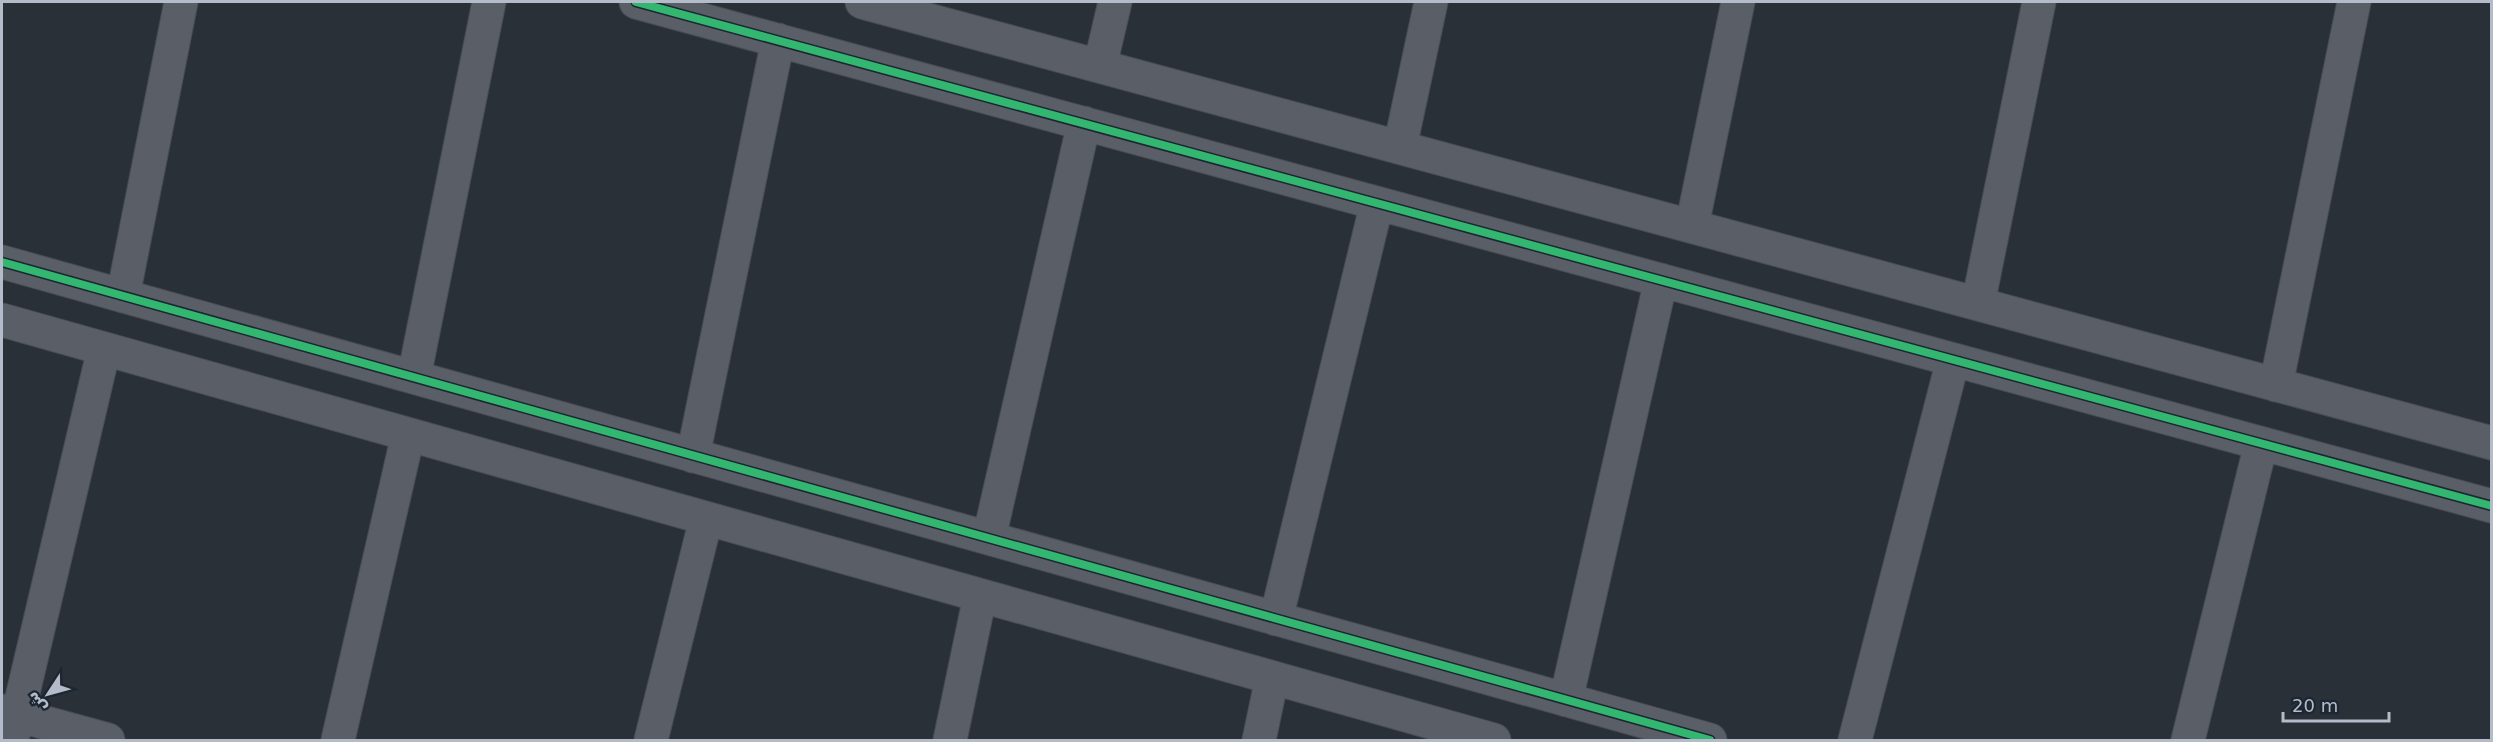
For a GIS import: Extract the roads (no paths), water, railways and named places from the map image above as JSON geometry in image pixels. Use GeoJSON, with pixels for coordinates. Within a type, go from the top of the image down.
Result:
{"type":"FeatureCollection","features":[{"type":"Feature","properties":{"kind":"street"},"geometry":{"type":"LineString","coordinates":[[123,296],[181,2]]}},
{"type":"Feature","properties":{"kind":"street"},"geometry":{"type":"LineString","coordinates":[[414,377],[489,2]]}},
{"type":"Feature","properties":{"kind":"street"},"geometry":{"type":"LineString","coordinates":[[636,2],[2492,506]]}},
{"type":"Feature","properties":{"kind":"street"},"geometry":{"type":"LineString","coordinates":[[862,2],[2492,443]]}},
{"type":"Feature","properties":{"kind":"street"},"geometry":{"type":"LineString","coordinates":[[1101,66],[1115,2]]}},
{"type":"Feature","properties":{"kind":"street"},"geometry":{"type":"LineString","coordinates":[[1400,147],[1431,2]]}},
{"type":"Feature","properties":{"kind":"street"},"geometry":{"type":"LineString","coordinates":[[1692,226],[1738,2]]}},
{"type":"Feature","properties":{"kind":"street"},"geometry":{"type":"LineString","coordinates":[[1978,304],[2039,2]]}},
{"type":"Feature","properties":{"kind":"street"},"geometry":{"type":"LineString","coordinates":[[2276,385],[2354,2]]}},
{"type":"Feature","properties":{"kind":"street"},"geometry":{"type":"LineString","coordinates":[[693,456],[778,40]]}},
{"type":"Feature","properties":{"kind":"street"},"geometry":{"type":"LineString","coordinates":[[989,538],[1084,123]]}},
{"type":"Feature","properties":{"kind":"street"},"geometry":{"type":"LineString","coordinates":[[1276,619],[1377,203]]}},
{"type":"Feature","properties":{"kind":"street"},"geometry":{"type":"LineString","coordinates":[[2,262],[1710,741]]}},
{"type":"Feature","properties":{"kind":"street"},"geometry":{"type":"LineString","coordinates":[[1566,700],[1661,280]]}},
{"type":"Feature","properties":{"kind":"street"},"geometry":{"type":"LineString","coordinates":[[2,320],[1494,741]]}},
{"type":"Feature","properties":{"kind":"street"},"geometry":{"type":"LineString","coordinates":[[104,349],[10,722],[108,741]]}},
{"type":"Feature","properties":{"kind":"street"},"geometry":{"type":"LineString","coordinates":[[1855,741],[1953,360]]}},
{"type":"Feature","properties":{"kind":"street"},"geometry":{"type":"LineString","coordinates":[[338,741],[408,435]]}},
{"type":"Feature","properties":{"kind":"street"},"geometry":{"type":"LineString","coordinates":[[2188,741],[2261,444]]}},
{"type":"Feature","properties":{"kind":"street"},"geometry":{"type":"LineString","coordinates":[[651,741],[706,519]]}},
{"type":"Feature","properties":{"kind":"street"},"geometry":{"type":"LineString","coordinates":[[950,741],[980,596]]}},
{"type":"Feature","properties":{"kind":"street"},"geometry":{"type":"LineString","coordinates":[[1259,741],[1272,678]]}}]}
